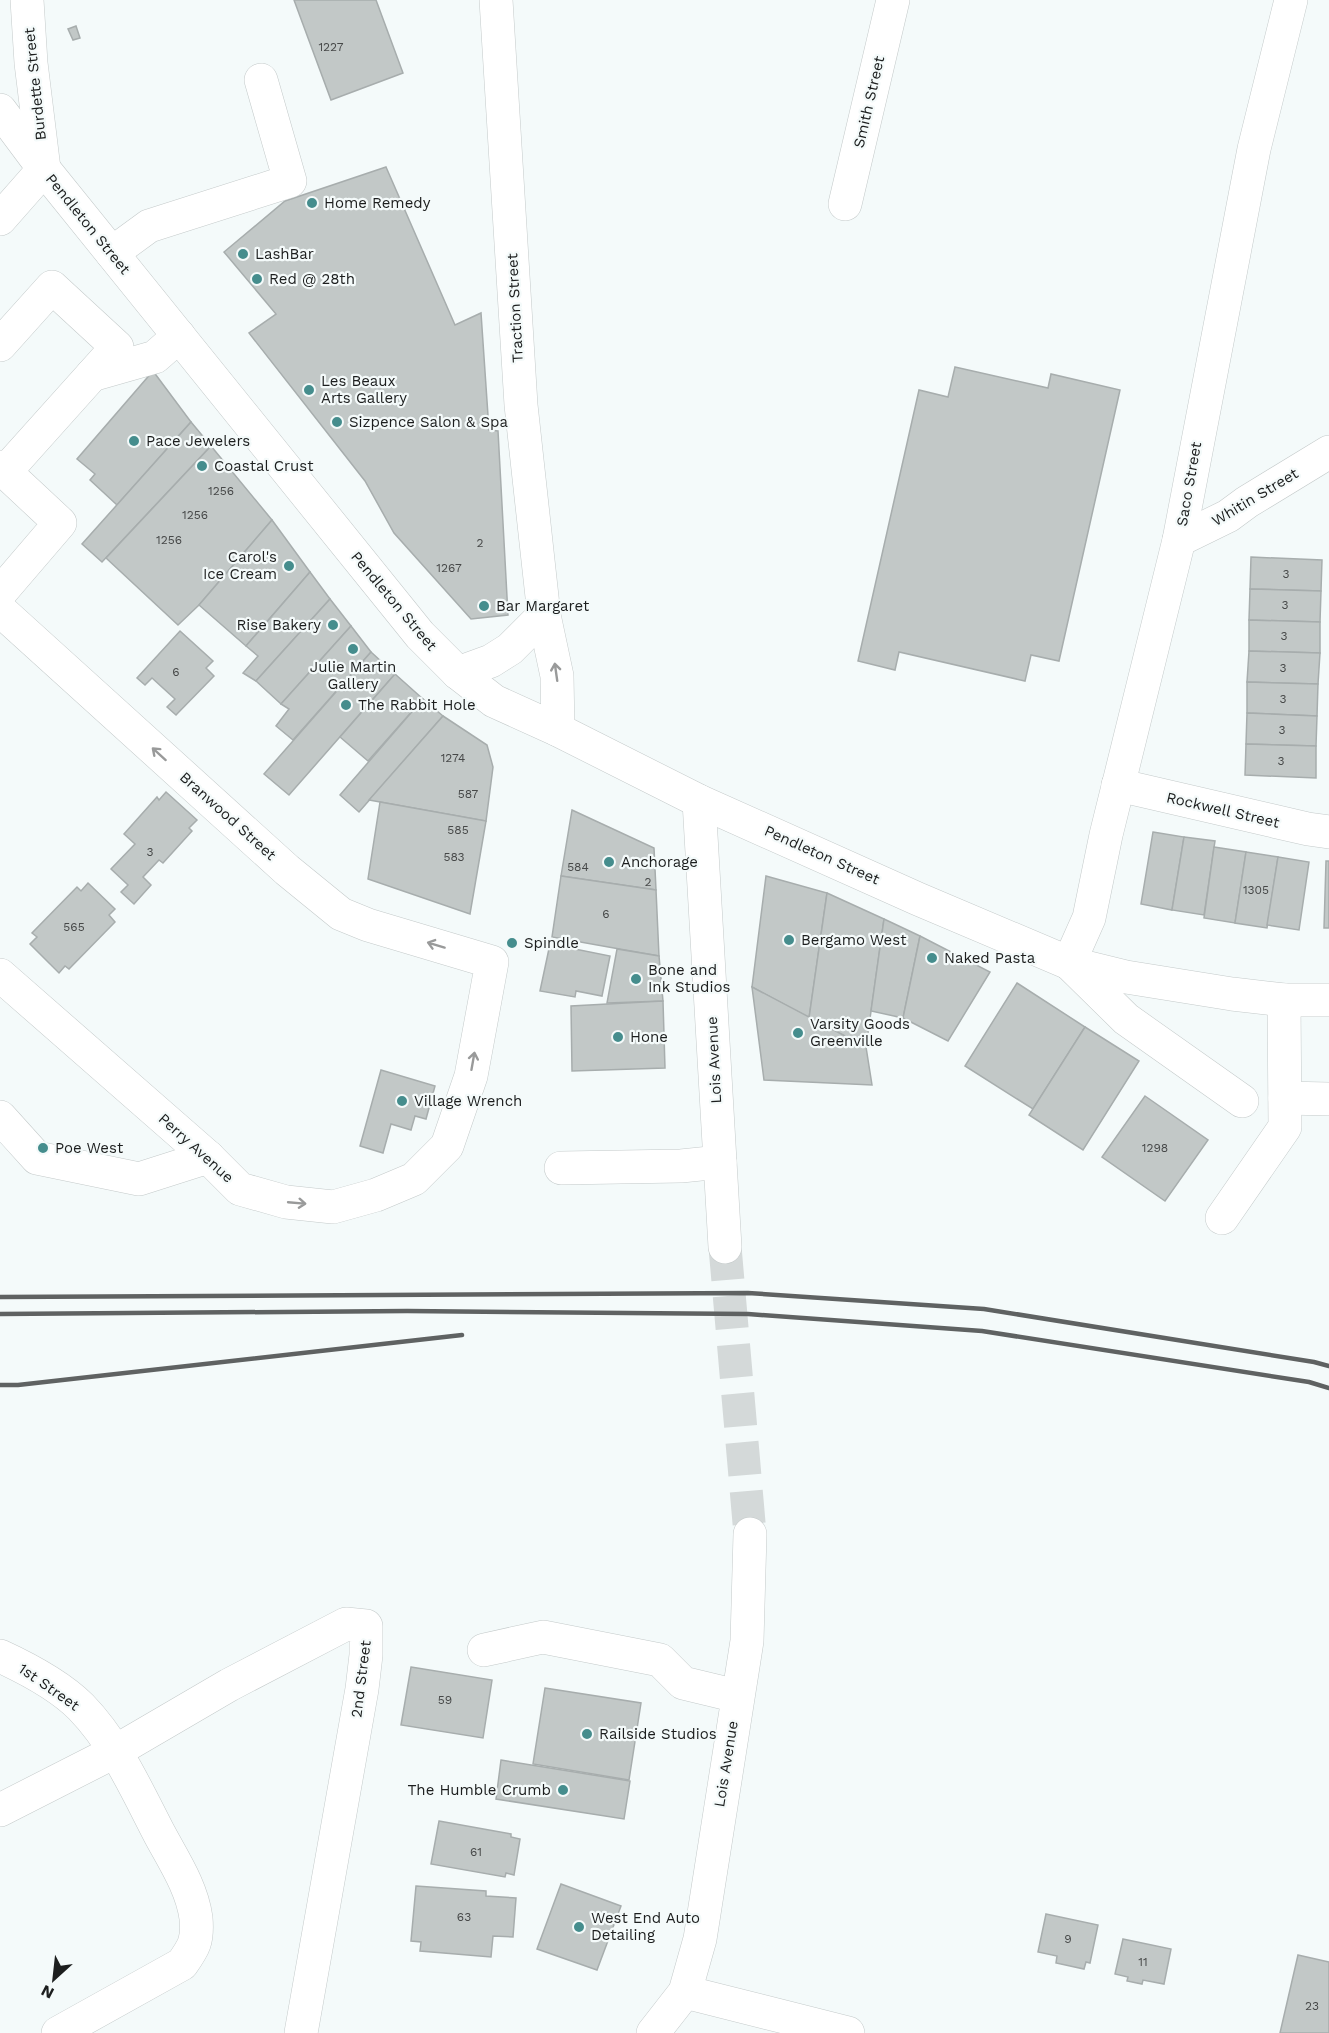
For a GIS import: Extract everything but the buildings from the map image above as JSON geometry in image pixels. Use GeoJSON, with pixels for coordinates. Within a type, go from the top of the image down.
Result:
{"type":"FeatureCollection","features":[{"type":"Feature","properties":{"kind":"street","name":"Burdette Street"},"geometry":{"type":"LineString","coordinates":[[27,0],[31,63],[44,169]]}},
{"type":"Feature","properties":{"kind":"street","name":"Traction Street"},"geometry":{"type":"LineString","coordinates":[[496,0],[521,405],[544,615],[557,676],[558,729]]}},
{"type":"Feature","properties":{"kind":"street","name":"Smith Street"},"geometry":{"type":"LineString","coordinates":[[846,204],[893,0]]}},
{"type":"Feature","properties":{"kind":"street","name":"Saco Street"},"geometry":{"type":"LineString","coordinates":[[1069,963],[1089,918],[1118,785],[1179,540],[1254,149],[1291,0]]}},
{"type":"Feature","properties":{"kind":"street"},"geometry":{"type":"LineString","coordinates":[[112,254],[149,226],[290,181],[261,80]]}},
{"type":"Feature","properties":{"kind":"street","name":"Pendleton Street"},"geometry":{"type":"LineString","coordinates":[[0,110],[44,169],[420,635],[458,673],[494,701],[558,729],[699,801],[1069,963],[1126,977],[1232,994],[1284,1000],[1329,1000]]}},
{"type":"Feature","properties":{"kind":"street"},"geometry":{"type":"LineString","coordinates":[[0,219],[44,169]]}},
{"type":"Feature","properties":{"kind":"street"},"geometry":{"type":"LineString","coordinates":[[0,345],[52,286],[117,347],[3,470],[60,523],[0,593]]}},
{"type":"Feature","properties":{"kind":"street"},"geometry":{"type":"LineString","coordinates":[[92,375],[155,357],[179,336]]}},
{"type":"Feature","properties":{"kind":"street","name":"Whitin Street"},"geometry":{"type":"LineString","coordinates":[[1179,540],[1228,516],[1329,452]]}},
{"type":"Feature","properties":{"kind":"street","name":"Branwood Street"},"geometry":{"type":"LineString","coordinates":[[0,610],[287,870],[341,914],[368,925],[492,962]]}},
{"type":"Feature","properties":{"kind":"street"},"geometry":{"type":"LineString","coordinates":[[458,673],[491,661],[510,650],[544,615]]}},
{"type":"Feature","properties":{"kind":"street","name":"Rockwell Street"},"geometry":{"type":"LineString","coordinates":[[1118,785],[1308,829],[1329,831]]}},
{"type":"Feature","properties":{"kind":"street","name":"Lois Avenue"},"geometry":{"type":"LineString","coordinates":[[699,801],[725,1247]]}},
{"type":"Feature","properties":{"kind":"street","name":"Perry Avenue"},"geometry":{"type":"LineString","coordinates":[[0,975],[208,1157],[240,1189],[285,1202],[333,1206],[375,1195],[414,1179],[447,1146],[471,1076],[492,962]]}},
{"type":"Feature","properties":{"kind":"street","name":"Pendleton Street"},"geometry":{"type":"LineString","coordinates":[[1069,963],[1126,1019],[1242,1101]]}},
{"type":"Feature","properties":{"kind":"street"},"geometry":{"type":"LineString","coordinates":[[1221,1218],[1285,1127],[1284,1000]]}},
{"type":"Feature","properties":{"kind":"street"},"geometry":{"type":"LineString","coordinates":[[1285,1098],[1329,1100]]}},
{"type":"Feature","properties":{"kind":"street"},"geometry":{"type":"LineString","coordinates":[[0,1117],[38,1158],[139,1179],[208,1157]]}},
{"type":"Feature","properties":{"kind":"street"},"geometry":{"type":"LineString","coordinates":[[561,1168],[681,1166],[720,1162]]}},
{"type":"Feature","properties":{"kind":"street","name":"Lois Avenue"},"geometry":{"type":"LineString","coordinates":[[685,1992],[700,1939],[747,1641],[750,1534]]}},
{"type":"Feature","properties":{"kind":"street","name":"2nd Street"},"geometry":{"type":"LineString","coordinates":[[0,1810],[116,1751],[229,1685],[346,1624],[366,1626],[366,1655],[362,1689],[301,2033]]}},
{"type":"Feature","properties":{"kind":"street"},"geometry":{"type":"LineString","coordinates":[[484,1650],[543,1637],[660,1660],[683,1683],[738,1696]]}},
{"type":"Feature","properties":{"kind":"street","name":"1st Street"},"geometry":{"type":"LineString","coordinates":[[0,1656],[20,1665],[67,1695],[81,1707],[116,1751],[182,1878],[192,1901],[196,1920],[195,1945],[182,1964],[58,2033]]}},
{"type":"Feature","properties":{"kind":"street"},"geometry":{"type":"LineString","coordinates":[[653,2033],[685,1992],[842,2032]]}},
{"type":"Feature","properties":{"kind":"tunnel"},"geometry":{"type":"LineString","coordinates":[[725,1247],[750,1534]]}},
{"type":"Feature","properties":{"kind":"railway"},"geometry":{"type":"LineString","coordinates":[[0,1297],[748,1293],[984,1309],[1329,1366]]}},
{"type":"Feature","properties":{"kind":"railway"},"geometry":{"type":"LineString","coordinates":[[0,1314],[407,1311],[748,1314],[982,1331],[1309,1382],[1329,1388]]}},
{"type":"Feature","properties":{"kind":"railway"},"geometry":{"type":"LineString","coordinates":[[0,1385],[18,1385],[462,1335]]}},
{"type":"Feature","properties":{"kind":"place","name":"Home Remedy"},"geometry":{"type":"Point","coordinates":[312,203]}},
{"type":"Feature","properties":{"kind":"place","name":"LashBar"},"geometry":{"type":"Point","coordinates":[243,254]}},
{"type":"Feature","properties":{"kind":"place","name":"Red @ 28th"},"geometry":{"type":"Point","coordinates":[257,279]}},
{"type":"Feature","properties":{"kind":"place","name":"Les Beaux Arts Gallery"},"geometry":{"type":"Point","coordinates":[309,390]}},
{"type":"Feature","properties":{"kind":"place","name":"Sizpence Salon & Spa"},"geometry":{"type":"Point","coordinates":[337,422]}},
{"type":"Feature","properties":{"kind":"place","name":"Pace Jewelers"},"geometry":{"type":"Point","coordinates":[134,441]}},
{"type":"Feature","properties":{"kind":"place","name":"Coastal Crust"},"geometry":{"type":"Point","coordinates":[202,466]}},
{"type":"Feature","properties":{"kind":"place","name":"Carol's Ice Cream"},"geometry":{"type":"Point","coordinates":[289,566]}},
{"type":"Feature","properties":{"kind":"place","name":"Bar Margaret"},"geometry":{"type":"Point","coordinates":[484,606]}},
{"type":"Feature","properties":{"kind":"place","name":"Rise Bakery"},"geometry":{"type":"Point","coordinates":[333,625]}},
{"type":"Feature","properties":{"kind":"place","name":"Julie Martin Gallery"},"geometry":{"type":"Point","coordinates":[353,649]}},
{"type":"Feature","properties":{"kind":"place","name":"The Rabbit Hole"},"geometry":{"type":"Point","coordinates":[346,705]}},
{"type":"Feature","properties":{"kind":"place","name":"Anchorage"},"geometry":{"type":"Point","coordinates":[609,862]}},
{"type":"Feature","properties":{"kind":"place","name":"Bergamo West"},"geometry":{"type":"Point","coordinates":[789,940]}},
{"type":"Feature","properties":{"kind":"place","name":"Spindle"},"geometry":{"type":"Point","coordinates":[512,943]}},
{"type":"Feature","properties":{"kind":"place","name":"Naked Pasta"},"geometry":{"type":"Point","coordinates":[932,958]}},
{"type":"Feature","properties":{"kind":"place","name":"Bone and Ink Studios"},"geometry":{"type":"Point","coordinates":[636,979]}},
{"type":"Feature","properties":{"kind":"place","name":"Varsity Goods Greenville"},"geometry":{"type":"Point","coordinates":[798,1033]}},
{"type":"Feature","properties":{"kind":"place","name":"Hone"},"geometry":{"type":"Point","coordinates":[618,1037]}},
{"type":"Feature","properties":{"kind":"place","name":"Village Wrench"},"geometry":{"type":"Point","coordinates":[402,1101]}},
{"type":"Feature","properties":{"kind":"place","name":"Poe West"},"geometry":{"type":"Point","coordinates":[43,1148]}},
{"type":"Feature","properties":{"kind":"place","name":"Railside Studios"},"geometry":{"type":"Point","coordinates":[587,1734]}},
{"type":"Feature","properties":{"kind":"place","name":"The Humble Crumb"},"geometry":{"type":"Point","coordinates":[563,1790]}},
{"type":"Feature","properties":{"kind":"place","name":"West End Auto Detailing"},"geometry":{"type":"Point","coordinates":[579,1927]}}]}
